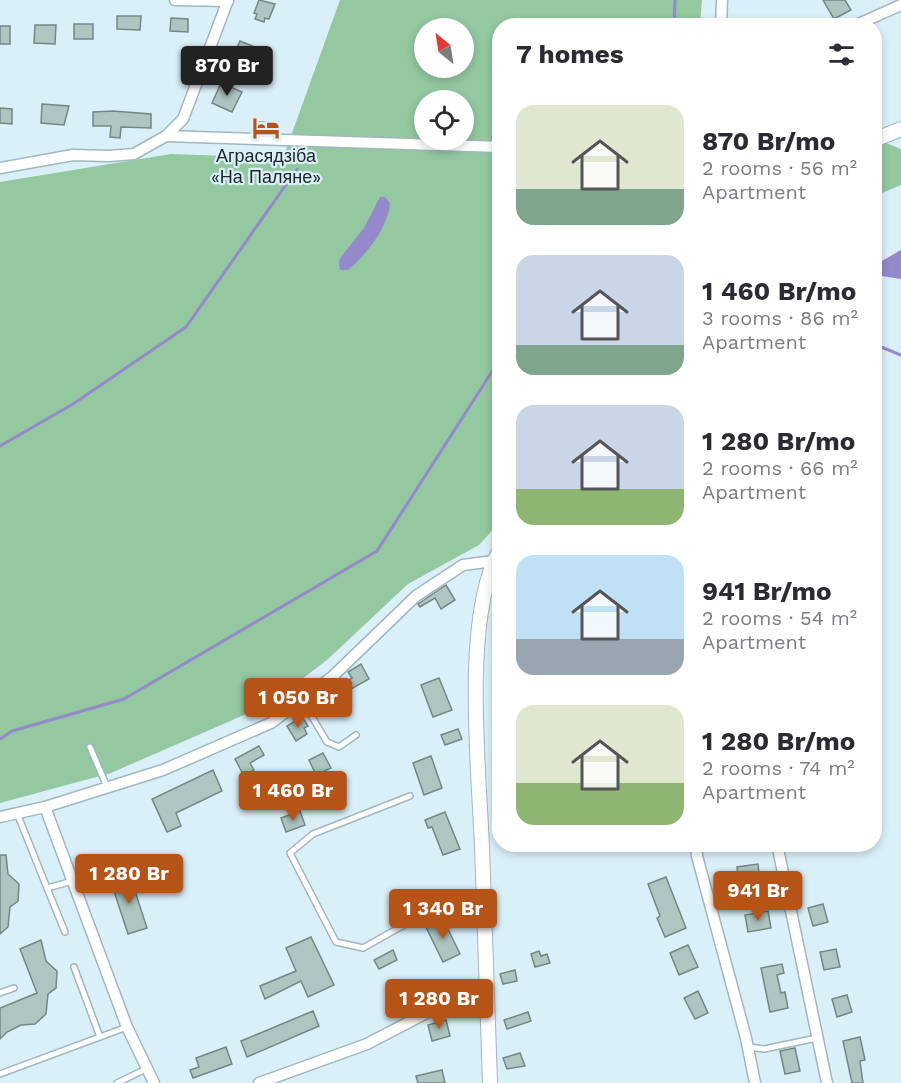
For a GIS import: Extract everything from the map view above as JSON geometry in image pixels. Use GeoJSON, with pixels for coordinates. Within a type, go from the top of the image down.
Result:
{"type":"FeatureCollection","features":[{"type":"Feature","properties":{"kind":"street"},"geometry":{"type":"LineString","coordinates":[[0,168],[73,155],[134,154],[166,136],[183,119],[228,0],[175,0]]}},
{"type":"Feature","properties":{"kind":"street"},"geometry":{"type":"LineString","coordinates":[[721,18],[722,0]]}},
{"type":"Feature","properties":{"kind":"street"},"geometry":{"type":"LineString","coordinates":[[872,18],[901,5]]}},
{"type":"Feature","properties":{"kind":"street"},"geometry":{"type":"LineString","coordinates":[[882,137],[901,129]]}},
{"type":"Feature","properties":{"kind":"street"},"geometry":{"type":"LineString","coordinates":[[166,136],[492,147]]}},
{"type":"Feature","properties":{"kind":"street"},"geometry":{"type":"LineString","coordinates":[[0,817],[108,789],[186,762],[271,723],[332,677],[416,596],[463,565],[492,557]]}},
{"type":"Feature","properties":{"kind":"street"},"geometry":{"type":"LineString","coordinates":[[490,1083],[477,692],[481,609],[492,570]]}},
{"type":"Feature","properties":{"kind":"street"},"geometry":{"type":"LineString","coordinates":[[45,807],[127,1027],[154,1083]]}},
{"type":"Feature","properties":{"kind":"street"},"geometry":{"type":"LineString","coordinates":[[697,852],[748,1046],[755,1083]]}},
{"type":"Feature","properties":{"kind":"street"},"geometry":{"type":"LineString","coordinates":[[779,852],[827,1083]]}},
{"type":"Feature","properties":{"kind":"street"},"geometry":{"type":"LineString","coordinates":[[259,1083],[367,1044],[457,997],[486,993]]}},
{"type":"Feature","properties":{"kind":"lane"},"geometry":{"type":"LineString","coordinates":[[302,700],[327,742],[339,747],[356,735]]}},
{"type":"Feature","properties":{"kind":"lane"},"geometry":{"type":"LineString","coordinates":[[90,747],[108,789]]}},
{"type":"Feature","properties":{"kind":"lane"},"geometry":{"type":"LineString","coordinates":[[410,796],[313,834],[290,854],[336,942],[363,948],[427,912],[484,901]]}},
{"type":"Feature","properties":{"kind":"lane"},"geometry":{"type":"LineString","coordinates":[[17,813],[64,932]]}},
{"type":"Feature","properties":{"kind":"lane"},"geometry":{"type":"LineString","coordinates":[[47,888],[73,881]]}},
{"type":"Feature","properties":{"kind":"lane"},"geometry":{"type":"LineString","coordinates":[[74,967],[100,1037]]}},
{"type":"Feature","properties":{"kind":"lane"},"geometry":{"type":"LineString","coordinates":[[0,993],[14,988]]}},
{"type":"Feature","properties":{"kind":"lane"},"geometry":{"type":"LineString","coordinates":[[0,1074],[127,1027]]}},
{"type":"Feature","properties":{"kind":"lane"},"geometry":{"type":"LineString","coordinates":[[748,1046],[764,1049],[817,1038]]}},
{"type":"Feature","properties":{"kind":"lane"},"geometry":{"type":"LineString","coordinates":[[117,1083],[148,1068]]}},
{"type":"Feature","properties":{"kind":"green space"},"geometry":{"type":"Polygon","coordinates":[[[340,0],[702,0],[701,18],[492,18],[492,531],[479,545],[408,584],[327,660],[269,704],[111,773],[0,803],[0,182],[171,154],[283,158],[340,0]]]}},
{"type":"Feature","properties":{"kind":"green space"},"geometry":{"type":"Polygon","coordinates":[[[882,141],[901,149],[901,185],[882,193],[882,141]]]}},
{"type":"Feature","properties":{"kind":"shaded area"},"geometry":{"type":"Polygon","coordinates":[[[380,197],[385,197],[390,203],[381,231],[355,264],[348,270],[340,270],[341,257],[364,228],[380,197]]]}},
{"type":"Feature","properties":{"kind":"shaded area"},"geometry":{"type":"Polygon","coordinates":[[[901,250],[901,279],[882,276],[882,261],[901,250]]]}},
{"type":"Feature","properties":{"kind":"building"},"geometry":{"type":"Polygon","coordinates":[[[259,0],[275,4],[269,19],[265,18],[264,22],[255,19],[257,14],[254,13],[259,0]]]}},
{"type":"Feature","properties":{"kind":"building"},"geometry":{"type":"Polygon","coordinates":[[[823,0],[845,0],[851,10],[833,18],[823,0]]]}},
{"type":"Feature","properties":{"kind":"building"},"geometry":{"type":"Polygon","coordinates":[[[117,16],[141,16],[140,30],[117,29],[117,16]]]}},
{"type":"Feature","properties":{"kind":"building"},"geometry":{"type":"Polygon","coordinates":[[[171,18],[188,19],[188,32],[170,31],[171,18]]]}},
{"type":"Feature","properties":{"kind":"building"},"geometry":{"type":"Polygon","coordinates":[[[74,24],[93,24],[93,39],[74,39],[74,24]]]}},
{"type":"Feature","properties":{"kind":"building"},"geometry":{"type":"Polygon","coordinates":[[[35,25],[56,25],[55,44],[34,43],[35,25]]]}},
{"type":"Feature","properties":{"kind":"building"},"geometry":{"type":"Polygon","coordinates":[[[0,26],[10,26],[10,44],[0,44],[0,26]]]}},
{"type":"Feature","properties":{"kind":"building"},"geometry":{"type":"Polygon","coordinates":[[[240,41],[255,47],[245,68],[231,61],[240,41]]]}},
{"type":"Feature","properties":{"kind":"building"},"geometry":{"type":"Polygon","coordinates":[[[221,83],[242,92],[232,112],[212,103],[221,83]]]}},
{"type":"Feature","properties":{"kind":"building"},"geometry":{"type":"Polygon","coordinates":[[[42,104],[69,106],[64,125],[41,123],[42,104]]]}},
{"type":"Feature","properties":{"kind":"building"},"geometry":{"type":"Polygon","coordinates":[[[0,108],[12,109],[12,124],[0,123],[0,108]]]}},
{"type":"Feature","properties":{"kind":"building"},"geometry":{"type":"Polygon","coordinates":[[[93,112],[151,114],[151,128],[121,127],[120,138],[110,137],[111,126],[93,126],[93,112]]]}},
{"type":"Feature","properties":{"kind":"building","name":"Аграсядзіба «На Паляне»"},"geometry":{"type":"Polygon","coordinates":[[[255,122],[278,122],[277,132],[255,131],[255,122]]]}},
{"type":"Feature","properties":{"kind":"building"},"geometry":{"type":"Polygon","coordinates":[[[446,585],[455,600],[441,609],[435,598],[420,607],[418,604],[446,585]]]}},
{"type":"Feature","properties":{"kind":"building"},"geometry":{"type":"Polygon","coordinates":[[[361,664],[369,679],[344,693],[340,685],[352,678],[348,672],[361,664]]]}},
{"type":"Feature","properties":{"kind":"building"},"geometry":{"type":"Polygon","coordinates":[[[439,678],[452,710],[433,717],[421,685],[439,678]]]}},
{"type":"Feature","properties":{"kind":"building"},"geometry":{"type":"Polygon","coordinates":[[[302,717],[308,726],[304,728],[307,734],[296,741],[287,726],[302,717]]]}},
{"type":"Feature","properties":{"kind":"building"},"geometry":{"type":"Polygon","coordinates":[[[458,729],[462,739],[445,745],[441,735],[458,729]]]}},
{"type":"Feature","properties":{"kind":"building"},"geometry":{"type":"Polygon","coordinates":[[[259,746],[264,755],[250,763],[254,770],[244,776],[235,759],[259,746]]]}},
{"type":"Feature","properties":{"kind":"building"},"geometry":{"type":"Polygon","coordinates":[[[323,753],[331,768],[316,775],[309,760],[323,753]]]}},
{"type":"Feature","properties":{"kind":"building"},"geometry":{"type":"Polygon","coordinates":[[[431,756],[442,788],[424,795],[413,763],[431,756]]]}},
{"type":"Feature","properties":{"kind":"building"},"geometry":{"type":"Polygon","coordinates":[[[213,770],[222,791],[176,813],[181,826],[167,832],[152,799],[213,770]]]}},
{"type":"Feature","properties":{"kind":"building"},"geometry":{"type":"Polygon","coordinates":[[[300,811],[305,825],[286,832],[281,818],[300,811]]]}},
{"type":"Feature","properties":{"kind":"building"},"geometry":{"type":"Polygon","coordinates":[[[445,812],[460,849],[443,855],[432,827],[428,828],[425,820],[445,812]]]}},
{"type":"Feature","properties":{"kind":"building"},"geometry":{"type":"Polygon","coordinates":[[[0,855],[6,855],[8,874],[19,884],[18,901],[10,907],[8,927],[0,934],[0,855]]]}},
{"type":"Feature","properties":{"kind":"building"},"geometry":{"type":"Polygon","coordinates":[[[758,864],[760,884],[739,886],[737,867],[758,864]]]}},
{"type":"Feature","properties":{"kind":"building"},"geometry":{"type":"Polygon","coordinates":[[[130,876],[147,928],[128,934],[111,882],[130,876]]]}},
{"type":"Feature","properties":{"kind":"building"},"geometry":{"type":"Polygon","coordinates":[[[666,877],[686,928],[665,937],[657,918],[660,916],[648,884],[666,877]]]}},
{"type":"Feature","properties":{"kind":"building"},"geometry":{"type":"Polygon","coordinates":[[[823,904],[828,922],[813,926],[808,908],[823,904]]]}},
{"type":"Feature","properties":{"kind":"building"},"geometry":{"type":"Polygon","coordinates":[[[768,911],[771,928],[748,932],[745,915],[768,911]]]}},
{"type":"Feature","properties":{"kind":"building"},"geometry":{"type":"Polygon","coordinates":[[[442,917],[460,954],[443,962],[425,925],[442,917]]]}},
{"type":"Feature","properties":{"kind":"building"},"geometry":{"type":"Polygon","coordinates":[[[311,937],[334,985],[308,997],[301,981],[265,999],[260,986],[296,971],[286,948],[311,937]]]}},
{"type":"Feature","properties":{"kind":"building"},"geometry":{"type":"Polygon","coordinates":[[[41,940],[46,961],[57,971],[56,988],[48,994],[46,1014],[35,1024],[21,1025],[7,1032],[0,1039],[0,1008],[37,993],[20,949],[41,940]]]}},
{"type":"Feature","properties":{"kind":"building"},"geometry":{"type":"Polygon","coordinates":[[[688,945],[698,967],[679,975],[670,953],[688,945]]]}},
{"type":"Feature","properties":{"kind":"building"},"geometry":{"type":"Polygon","coordinates":[[[836,949],[840,967],[824,970],[820,952],[836,949]]]}},
{"type":"Feature","properties":{"kind":"building"},"geometry":{"type":"Polygon","coordinates":[[[393,950],[397,960],[379,969],[374,960],[393,950]]]}},
{"type":"Feature","properties":{"kind":"building"},"geometry":{"type":"Polygon","coordinates":[[[539,951],[541,956],[547,954],[550,963],[535,967],[531,954],[539,951]]]}},
{"type":"Feature","properties":{"kind":"building"},"geometry":{"type":"Polygon","coordinates":[[[782,964],[784,973],[777,975],[781,993],[785,992],[788,1008],[770,1012],[761,968],[782,964]]]}},
{"type":"Feature","properties":{"kind":"building"},"geometry":{"type":"Polygon","coordinates":[[[515,970],[517,981],[503,984],[500,974],[515,970]]]}},
{"type":"Feature","properties":{"kind":"building"},"geometry":{"type":"Polygon","coordinates":[[[698,991],[708,1013],[695,1019],[684,998],[698,991]]]}},
{"type":"Feature","properties":{"kind":"building"},"geometry":{"type":"Polygon","coordinates":[[[847,995],[852,1012],[837,1017],[832,999],[847,995]]]}},
{"type":"Feature","properties":{"kind":"building"},"geometry":{"type":"Polygon","coordinates":[[[313,1011],[319,1026],[247,1057],[241,1041],[313,1011]]]}},
{"type":"Feature","properties":{"kind":"building"},"geometry":{"type":"Polygon","coordinates":[[[528,1012],[531,1021],[507,1029],[504,1020],[528,1012]]]}},
{"type":"Feature","properties":{"kind":"building"},"geometry":{"type":"Polygon","coordinates":[[[446,1020],[450,1036],[432,1041],[428,1025],[446,1020]]]}},
{"type":"Feature","properties":{"kind":"building"},"geometry":{"type":"Polygon","coordinates":[[[860,1037],[865,1060],[860,1061],[863,1083],[852,1083],[843,1041],[860,1037]]]}},
{"type":"Feature","properties":{"kind":"building"},"geometry":{"type":"Polygon","coordinates":[[[226,1047],[232,1064],[193,1078],[190,1070],[199,1067],[196,1058],[226,1047]]]}},
{"type":"Feature","properties":{"kind":"building"},"geometry":{"type":"Polygon","coordinates":[[[795,1048],[800,1071],[785,1074],[780,1051],[795,1048]]]}},
{"type":"Feature","properties":{"kind":"building"},"geometry":{"type":"Polygon","coordinates":[[[520,1053],[525,1066],[507,1069],[503,1058],[520,1053]]]}},
{"type":"Feature","properties":{"kind":"building"},"geometry":{"type":"Polygon","coordinates":[[[442,1070],[445,1083],[418,1083],[416,1076],[442,1070]]]}},
{"type":"Feature","properties":{"kind":"waterway"},"geometry":{"type":"LineString","coordinates":[[674,18],[675,0]]}},
{"type":"Feature","properties":{"kind":"waterway"},"geometry":{"type":"LineString","coordinates":[[0,446],[73,404],[186,327],[297,169]]}},
{"type":"Feature","properties":{"kind":"waterway"},"geometry":{"type":"LineString","coordinates":[[882,347],[901,355]]}},
{"type":"Feature","properties":{"kind":"waterway"},"geometry":{"type":"LineString","coordinates":[[0,739],[12,731],[124,699],[377,551],[492,371]]}},
{"type":"Feature","properties":{"kind":"place","name":"Аграсядзіба «На Паляне»"},"geometry":{"type":"Point","coordinates":[266,128]}}]}
